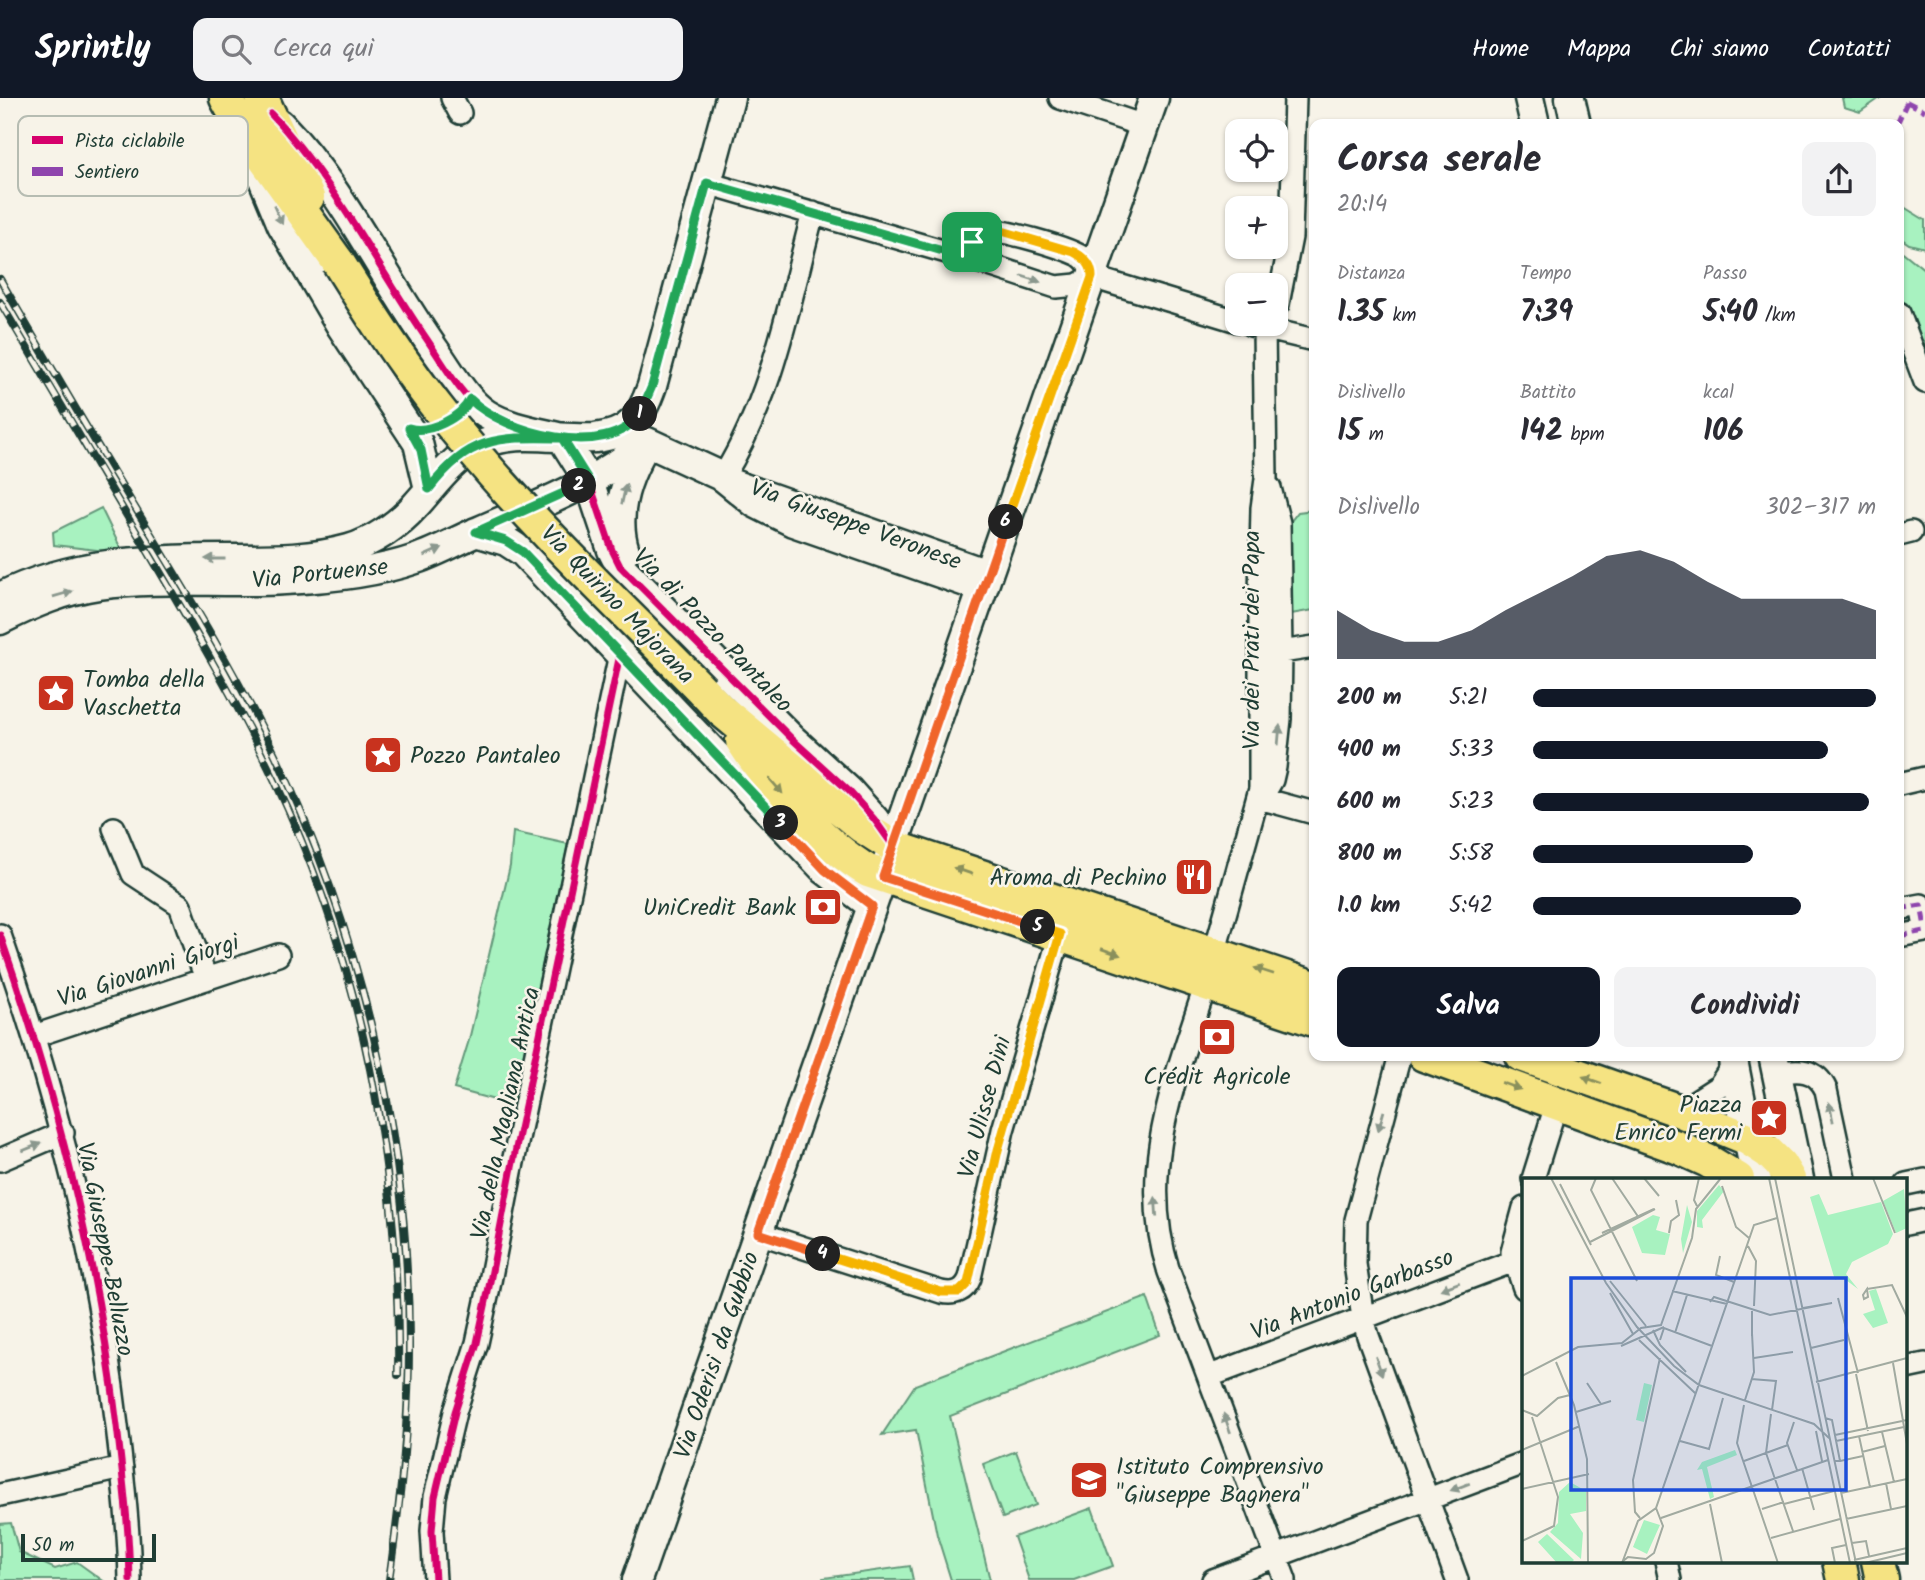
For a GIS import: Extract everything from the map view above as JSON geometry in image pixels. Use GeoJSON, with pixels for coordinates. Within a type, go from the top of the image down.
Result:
{"type":"FeatureCollection","features":[{"type":"Feature","properties":{"kind":"main road","name":"Via Quirino Majorana"},"geometry":{"type":"LineString","coordinates":[[226,98],[236,116]]}},
{"type":"Feature","properties":{"kind":"main road","name":"Via Portuense"},"geometry":{"type":"LineString","coordinates":[[0,597],[50,576],[105,564],[164,559],[305,557],[353,548],[369,541],[397,522],[444,470],[457,459],[489,442],[508,438],[608,436],[626,428],[637,419],[652,386],[730,98]]}},
{"type":"Feature","properties":{"kind":"main road","name":"Via Oderisi da Gubbio"},"geometry":{"type":"LineString","coordinates":[[637,1580],[1154,98]]}},
{"type":"Feature","properties":{"kind":"main road"},"geometry":{"type":"LineString","coordinates":[[1530,98],[1534,119]]}},
{"type":"Feature","properties":{"kind":"main road"},"geometry":{"type":"LineString","coordinates":[[1570,98],[1575,119]]}},
{"type":"Feature","properties":{"kind":"main road","name":"Via Quirino Majorana"},"geometry":{"type":"LineString","coordinates":[[266,106],[338,262]]}},
{"type":"Feature","properties":{"kind":"main road"},"geometry":{"type":"LineString","coordinates":[[266,106],[324,177],[402,302],[470,399],[481,410],[498,420],[562,438]]}},
{"type":"Feature","properties":{"kind":"main road","name":"Via Quirino Majorana"},"geometry":{"type":"LineString","coordinates":[[248,136],[338,262],[401,359],[468,446],[506,489],[712,700],[860,826],[894,847],[1210,969]]}},
{"type":"Feature","properties":{"kind":"main road","name":"Via Quirino Majorana"},"geometry":{"type":"LineString","coordinates":[[248,141],[282,225],[341,326],[421,450],[429,489]]}},
{"type":"Feature","properties":{"kind":"main road","name":"Via Portuense"},"geometry":{"type":"LineString","coordinates":[[0,620],[34,603],[97,586],[151,582],[285,580],[382,568],[416,559],[589,481],[627,459],[647,442],[663,408],[674,372],[685,312],[685,268]]}},
{"type":"Feature","properties":{"kind":"main road"},"geometry":{"type":"LineString","coordinates":[[409,428],[429,429],[463,411],[470,399]]}},
{"type":"Feature","properties":{"kind":"main road","name":"Via di Pozzo Pantaleo"},"geometry":{"type":"LineString","coordinates":[[562,438],[589,481],[615,557],[624,571],[792,739],[849,791],[894,847]]}},
{"type":"Feature","properties":{"kind":"main road","name":"Via Giuseppe Veronese"},"geometry":{"type":"LineString","coordinates":[[647,442],[723,477],[755,503],[793,522],[986,580]]}},
{"type":"Feature","properties":{"kind":"main road","name":"Via di Pozzo Pantaleo"},"geometry":{"type":"LineString","coordinates":[[638,583],[623,545],[620,522],[628,477],[647,442]]}},
{"type":"Feature","properties":{"kind":"main road","name":"Via Quirino Majorana"},"geometry":{"type":"LineString","coordinates":[[476,532],[506,541],[523,552],[825,870],[878,892],[1210,969]]}},
{"type":"Feature","properties":{"kind":"main road","name":"Via Quirino Majorana"},"geometry":{"type":"LineString","coordinates":[[712,700],[748,751],[801,813],[852,861],[868,872],[878,892]]}},
{"type":"Feature","properties":{"kind":"main road"},"geometry":{"type":"LineString","coordinates":[[1210,969],[1309,986]]}},
{"type":"Feature","properties":{"kind":"main road"},"geometry":{"type":"LineString","coordinates":[[1210,969],[1309,1018]]}},
{"type":"Feature","properties":{"kind":"main road"},"geometry":{"type":"LineString","coordinates":[[1441,1061],[1677,1147],[1723,1174]]}},
{"type":"Feature","properties":{"kind":"main road"},"geometry":{"type":"LineString","coordinates":[[1538,1061],[1680,1111],[1748,1139],[1768,1152],[1788,1178]]}},
{"type":"Feature","properties":{"kind":"main road"},"geometry":{"type":"LineString","coordinates":[[1733,1061],[1756,1178]]}},
{"type":"Feature","properties":{"kind":"main road"},"geometry":{"type":"LineString","coordinates":[[1775,1064],[1798,1178]]}},
{"type":"Feature","properties":{"kind":"main road"},"geometry":{"type":"LineString","coordinates":[[1839,1562],[1843,1580]]}},
{"type":"Feature","properties":{"kind":"main road"},"geometry":{"type":"LineString","coordinates":[[1878,1562],[1882,1580]]}},
{"type":"Feature","properties":{"kind":"street"},"geometry":{"type":"LineString","coordinates":[[1060,98],[1144,126]]}},
{"type":"Feature","properties":{"kind":"street"},"geometry":{"type":"LineString","coordinates":[[1284,273],[1292,224],[1295,98]]}},
{"type":"Feature","properties":{"kind":"street"},"geometry":{"type":"LineString","coordinates":[[707,183],[974,260],[1056,287],[1077,285],[1092,277],[1225,317]]}},
{"type":"Feature","properties":{"kind":"street"},"geometry":{"type":"LineString","coordinates":[[723,477],[759,406],[783,335],[813,213]]}},
{"type":"Feature","properties":{"kind":"street"},"geometry":{"type":"LineString","coordinates":[[974,260],[970,247],[976,234],[985,230],[996,230],[1074,252],[1090,265],[1092,277]]}},
{"type":"Feature","properties":{"kind":"street"},"geometry":{"type":"LineString","coordinates":[[1904,326],[1925,382]]}},
{"type":"Feature","properties":{"kind":"street"},"geometry":{"type":"LineString","coordinates":[[1288,334],[1309,339]]}},
{"type":"Feature","properties":{"kind":"street","name":"Via dei Prati dei Papa"},"geometry":{"type":"LineString","coordinates":[[1256,336],[1266,479],[1262,521],[1259,798],[1163,1124],[1157,1161],[1155,1201],[1165,1260],[1285,1580]]}},
{"type":"Feature","properties":{"kind":"street","name":"Via dei Prati dei Papa"},"geometry":{"type":"LineString","coordinates":[[1259,798],[1270,785],[1275,767],[1280,719],[1279,523],[1273,495],[1266,479]]}},
{"type":"Feature","properties":{"kind":"street"},"geometry":{"type":"LineString","coordinates":[[1281,652],[1309,648]]}},
{"type":"Feature","properties":{"kind":"street","name":"Via della Magliana Antica"},"geometry":{"type":"LineString","coordinates":[[435,1580],[432,1531],[435,1497],[455,1412],[477,1343],[620,654]]}},
{"type":"Feature","properties":{"kind":"street"},"geometry":{"type":"LineString","coordinates":[[1904,783],[1925,778]]}},
{"type":"Feature","properties":{"kind":"street"},"geometry":{"type":"LineString","coordinates":[[1259,798],[1309,812]]}},
{"type":"Feature","properties":{"kind":"street"},"geometry":{"type":"LineString","coordinates":[[114,828],[133,874],[180,905],[206,979]]}},
{"type":"Feature","properties":{"kind":"street"},"geometry":{"type":"LineString","coordinates":[[1904,908],[1921,905],[1925,922],[1904,933]]}},
{"type":"Feature","properties":{"kind":"street","name":"Via Ulisse Dini"},"geometry":{"type":"LineString","coordinates":[[758,1233],[941,1292],[959,1292],[964,1289],[970,1278],[998,1150],[1060,934]]}},
{"type":"Feature","properties":{"kind":"street","name":"Via Giuseppe Belluzzo"},"geometry":{"type":"LineString","coordinates":[[0,936],[63,1133],[100,1303],[128,1520],[130,1580]]}},
{"type":"Feature","properties":{"kind":"street","name":"Via Giovanni Giorgi"},"geometry":{"type":"LineString","coordinates":[[34,1036],[278,955]]}},
{"type":"Feature","properties":{"kind":"street"},"geometry":{"type":"LineString","coordinates":[[1398,1061],[1356,1220],[1355,1264],[1363,1318],[1457,1580]]}},
{"type":"Feature","properties":{"kind":"street"},"geometry":{"type":"LineString","coordinates":[[1680,1111],[1719,1086],[1732,1061]]}},
{"type":"Feature","properties":{"kind":"street"},"geometry":{"type":"LineString","coordinates":[[1775,1064],[1814,1074],[1821,1081],[1826,1090],[1845,1178]]}},
{"type":"Feature","properties":{"kind":"street"},"geometry":{"type":"LineString","coordinates":[[1533,1178],[1557,1102]]}},
{"type":"Feature","properties":{"kind":"street"},"geometry":{"type":"LineString","coordinates":[[0,1160],[63,1133]]}},
{"type":"Feature","properties":{"kind":"street"},"geometry":{"type":"LineString","coordinates":[[1522,1215],[1512,1248],[1522,1283]]}},
{"type":"Feature","properties":{"kind":"street","name":"Via Antonio Garbasso"},"geometry":{"type":"LineString","coordinates":[[1210,1377],[1514,1261]]}},
{"type":"Feature","properties":{"kind":"street"},"geometry":{"type":"LineString","coordinates":[[1213,1580],[1522,1464]]}},
{"type":"Feature","properties":{"kind":"street"},"geometry":{"type":"LineString","coordinates":[[0,1495],[122,1468]]}},
{"type":"Feature","properties":{"kind":"street"},"geometry":{"type":"LineString","coordinates":[[1666,1562],[1670,1580]]}},
{"type":"Feature","properties":{"kind":"green space"},"geometry":{"type":"Polygon","coordinates":[[[1842,98],[1880,98],[1860,112],[1844,107],[1842,98]]]}},
{"type":"Feature","properties":{"kind":"green space"},"geometry":{"type":"Polygon","coordinates":[[[1904,207],[1925,220],[1925,248],[1904,240],[1904,207]]]}},
{"type":"Feature","properties":{"kind":"green space"},"geometry":{"type":"Polygon","coordinates":[[[1904,253],[1925,270],[1925,357],[1904,310],[1904,253]]]}},
{"type":"Feature","properties":{"kind":"green space"},"geometry":{"type":"Polygon","coordinates":[[[101,508],[123,553],[54,545],[53,532],[101,508]]]}},
{"type":"Feature","properties":{"kind":"green space"},"geometry":{"type":"Polygon","coordinates":[[[1309,511],[1309,611],[1291,614],[1288,533],[1291,521],[1298,512],[1309,511]]]}},
{"type":"Feature","properties":{"kind":"green space"},"geometry":{"type":"Polygon","coordinates":[[[513,832],[568,844],[513,1105],[454,1089],[469,1040],[510,866],[513,832]]]}},
{"type":"Feature","properties":{"kind":"green space"},"geometry":{"type":"Polygon","coordinates":[[[1147,1297],[1160,1335],[950,1416],[990,1580],[951,1580],[937,1535],[916,1430],[882,1435],[915,1385],[1147,1297]]]}},
{"type":"Feature","properties":{"kind":"green space"},"geometry":{"type":"Polygon","coordinates":[[[1016,1451],[1036,1505],[1003,1518],[983,1464],[1016,1451]]]}},
{"type":"Feature","properties":{"kind":"green space"},"geometry":{"type":"Polygon","coordinates":[[[1092,1508],[1113,1566],[1074,1580],[1029,1580],[1014,1537],[1092,1508]]]}},
{"type":"Feature","properties":{"kind":"green space"},"geometry":{"type":"Polygon","coordinates":[[[11,1523],[19,1552],[55,1569],[77,1562],[102,1580],[0,1580],[0,1524],[11,1523]]]}},
{"type":"Feature","properties":{"kind":"green space"},"geometry":{"type":"Polygon","coordinates":[[[910,1566],[913,1580],[823,1580],[823,1578],[910,1566]]]}},
{"type":"Feature","properties":{"kind":"railway"},"geometry":{"type":"LineString","coordinates":[[0,279],[201,617],[254,713],[303,817],[355,964],[390,1116],[401,1194],[407,1272],[409,1350],[406,1437],[389,1580]]}},
{"type":"Feature","properties":{"kind":"railway"},"geometry":{"type":"LineString","coordinates":[[0,302],[228,689],[274,779],[305,849],[331,921],[353,995],[370,1070],[383,1145],[392,1222],[398,1375]]}},
{"type":"Feature","properties":{"kind":"marked path"},"geometry":{"type":"LineString","coordinates":[[1899,119],[1907,102],[1904,98]]}},
{"type":"Feature","properties":{"kind":"marked path"},"geometry":{"type":"LineString","coordinates":[[1907,102],[1925,111]]}},
{"type":"Feature","properties":{"kind":"marked path"},"geometry":{"type":"LineString","coordinates":[[1904,908],[1921,905],[1925,927]]}},
{"type":"Feature","properties":{"kind":"marked path"},"geometry":{"type":"LineString","coordinates":[[1904,935],[1925,931]]}},
{"type":"Feature","properties":{"kind":"cycle path"},"geometry":{"type":"LineString","coordinates":[[271,114],[315,166],[407,310],[468,398],[486,414],[503,423],[562,438],[589,481],[620,566],[792,739],[849,791],[894,847]]}},
{"type":"Feature","properties":{"kind":"cycle path"},"geometry":{"type":"LineString","coordinates":[[435,1580],[432,1531],[435,1497],[455,1412],[477,1343],[620,654]]}},
{"type":"Feature","properties":{"kind":"cycle path"},"geometry":{"type":"LineString","coordinates":[[0,935],[40,1056],[86,1239],[109,1363],[127,1522],[130,1580]]}},
{"type":"Feature","properties":{"kind":"place","name":"Tomba della Vaschetta"},"geometry":{"type":"Point","coordinates":[56,693]}},
{"type":"Feature","properties":{"kind":"place","name":"Pozzo Pantaleo"},"geometry":{"type":"Point","coordinates":[383,755]}},
{"type":"Feature","properties":{"kind":"place","name":"Aroma di Pechino"},"geometry":{"type":"Point","coordinates":[1194,877]}},
{"type":"Feature","properties":{"kind":"place","name":"UniCredit Bank"},"geometry":{"type":"Point","coordinates":[823,907]}},
{"type":"Feature","properties":{"kind":"place","name":"Crédit Agricole"},"geometry":{"type":"Point","coordinates":[1217,1037]}},
{"type":"Feature","properties":{"kind":"place","name":"Piazza Enrico Fermi"},"geometry":{"type":"Point","coordinates":[1769,1118]}},
{"type":"Feature","properties":{"kind":"place","name":"Istituto Comprensivo \"Giuseppe Bagnera\""},"geometry":{"type":"Point","coordinates":[1089,1480]}},
{"type":"Feature","properties":{"kind":"route"},"geometry":{"type":"LineString","coordinates":[[972,242],[970,247],[974,260],[707,183],[652,386],[637,419],[619,433],[608,436],[562,438],[498,420],[481,410],[470,399],[463,411],[429,429],[409,428],[423,456],[429,489],[457,459],[496,439],[562,438],[589,481],[476,532],[506,541],[523,552],[825,870],[872,906],[758,1233],[947,1293],[964,1289],[970,1278],[998,1150],[1060,934],[883,877],[1092,277],[1090,265],[1078,254],[1068,250],[991,229],[976,234],[972,242]]}}]}
